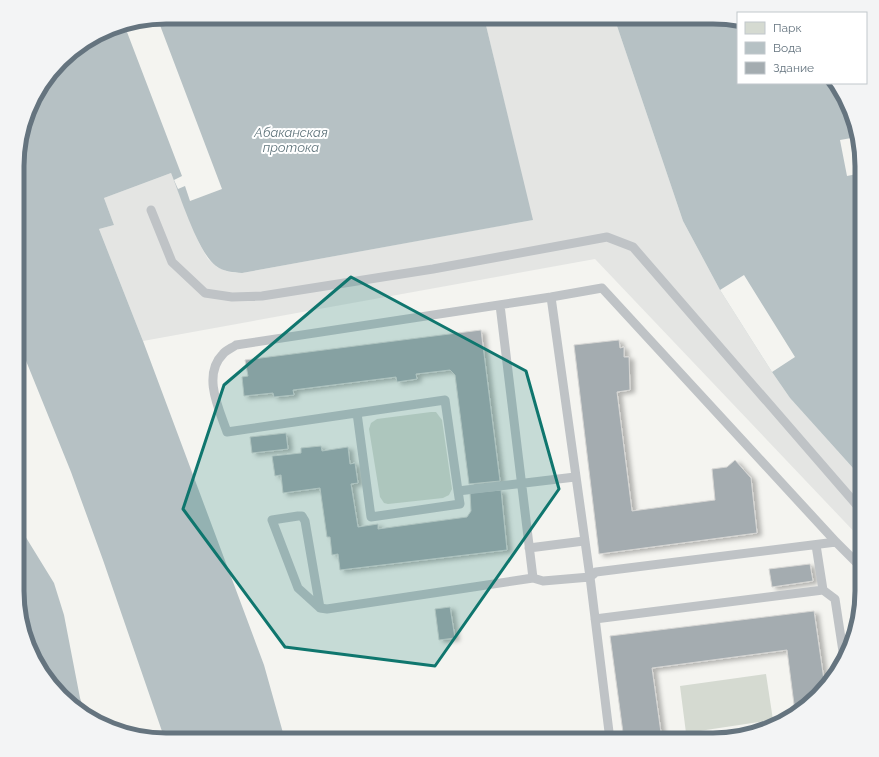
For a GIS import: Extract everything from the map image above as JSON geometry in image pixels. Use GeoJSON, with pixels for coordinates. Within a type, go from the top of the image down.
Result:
{"type":"FeatureCollection","features":[{"type":"Feature","properties":{"kind":"lane"},"geometry":{"type":"LineString","coordinates":[[150,210],[172,262],[205,293],[232,297],[262,296],[433,269],[607,237],[633,247],[855,503]]}},
{"type":"Feature","properties":{"kind":"lane"},"geometry":{"type":"LineString","coordinates":[[357,413],[371,517],[460,504],[445,400],[227,432],[214,392],[216,363],[223,353],[236,345],[602,288],[855,561]]}},
{"type":"Feature","properties":{"kind":"lane"},"geometry":{"type":"LineString","coordinates":[[551,297],[590,577],[609,733]]}},
{"type":"Feature","properties":{"kind":"lane"},"geometry":{"type":"LineString","coordinates":[[500,305],[533,578]]}},
{"type":"Feature","properties":{"kind":"lane"},"geometry":{"type":"LineString","coordinates":[[458,491],[575,477]]}},
{"type":"Feature","properties":{"kind":"lane"},"geometry":{"type":"LineString","coordinates":[[320,608],[305,521],[302,516],[272,520],[298,588],[320,608],[326,609],[533,578],[543,581],[590,577],[596,572],[836,542]]}},
{"type":"Feature","properties":{"kind":"lane"},"geometry":{"type":"LineString","coordinates":[[529,548],[584,541]]}},
{"type":"Feature","properties":{"kind":"lane"},"geometry":{"type":"LineString","coordinates":[[816,545],[823,590]]}},
{"type":"Feature","properties":{"kind":"lane"},"geometry":{"type":"LineString","coordinates":[[595,619],[823,590],[835,599],[843,648]]}},
{"type":"Feature","properties":{"kind":"highlighted area"},"geometry":{"type":"Polygon","coordinates":[[[351,277],[526,371],[559,489],[435,666],[285,647],[183,509],[224,385],[351,277]]]}},
{"type":"Feature","properties":{"kind":"shaded area"},"geometry":{"type":"Polygon","coordinates":[[[486,24],[616,24],[683,221],[720,290],[772,372],[790,398],[855,470],[855,533],[595,259],[143,341],[99,229],[114,225],[104,198],[171,173],[199,243],[208,259],[217,267],[229,272],[242,273],[532,220],[486,24]]]}},
{"type":"Feature","properties":{"kind":"green space"},"geometry":{"type":"Polygon","coordinates":[[[436,412],[442,420],[452,489],[449,495],[443,498],[388,504],[384,503],[380,497],[369,429],[371,423],[377,419],[436,412]]]}},
{"type":"Feature","properties":{"kind":"green space"},"geometry":{"type":"Polygon","coordinates":[[[766,674],[773,719],[686,733],[680,686],[766,674]]]}},
{"type":"Feature","properties":{"kind":"water","name":"Абаканская протока"},"geometry":{"type":"Polygon","coordinates":[[[486,24],[533,220],[242,273],[222,269],[216,266],[209,259],[196,237],[171,173],[104,198],[114,225],[99,229],[143,341],[264,665],[283,733],[163,733],[71,472],[24,356],[25,147],[29,129],[39,103],[53,79],[59,72],[79,53],[95,43],[120,32],[147,25],[486,24]]]}},
{"type":"Feature","properties":{"kind":"water"},"geometry":{"type":"Polygon","coordinates":[[[616,24],[722,24],[737,26],[737,84],[829,84],[836,95],[850,129],[855,157],[855,470],[790,398],[772,372],[720,290],[683,221],[616,24]]]}},
{"type":"Feature","properties":{"kind":"water"},"geometry":{"type":"Polygon","coordinates":[[[24,534],[54,583],[64,615],[83,706],[72,698],[53,678],[43,662],[32,637],[24,600],[24,534]]]}},
{"type":"Feature","properties":{"kind":"pier"},"geometry":{"type":"Polygon","coordinates":[[[160,24],[222,189],[190,201],[185,186],[178,189],[174,180],[182,176],[127,32],[142,26],[160,24]]]}},
{"type":"Feature","properties":{"kind":"pier"},"geometry":{"type":"Polygon","coordinates":[[[852,138],[855,157],[855,174],[847,176],[840,140],[852,138]]]}},
{"type":"Feature","properties":{"kind":"pier"},"geometry":{"type":"Polygon","coordinates":[[[744,275],[795,357],[772,372],[720,290],[744,275]]]}},
{"type":"Feature","properties":{"kind":"building"},"geometry":{"type":"Polygon","coordinates":[[[481,330],[500,481],[469,484],[455,375],[450,370],[416,374],[417,379],[397,382],[396,377],[293,390],[294,395],[274,397],[273,393],[244,396],[242,377],[248,376],[245,360],[481,330]]]}},
{"type":"Feature","properties":{"kind":"building"},"geometry":{"type":"Polygon","coordinates":[[[619,340],[620,348],[624,347],[624,357],[629,357],[630,390],[617,392],[632,511],[715,500],[712,469],[727,467],[735,460],[751,478],[757,533],[599,554],[574,345],[619,340]]]}},
{"type":"Feature","properties":{"kind":"building"},"geometry":{"type":"Polygon","coordinates":[[[286,433],[288,449],[252,453],[250,437],[286,433]]]}},
{"type":"Feature","properties":{"kind":"building"},"geometry":{"type":"Polygon","coordinates":[[[321,446],[322,451],[348,447],[350,464],[355,463],[358,483],[351,484],[358,527],[378,524],[378,529],[467,517],[471,511],[470,493],[501,490],[507,550],[340,570],[338,554],[332,555],[330,537],[327,537],[320,488],[283,493],[281,475],[275,476],[272,456],[301,453],[301,448],[321,446]]]}},
{"type":"Feature","properties":{"kind":"building"},"geometry":{"type":"Polygon","coordinates":[[[810,564],[813,581],[772,587],[769,569],[810,564]]]}},
{"type":"Feature","properties":{"kind":"building"},"geometry":{"type":"Polygon","coordinates":[[[450,607],[455,638],[439,640],[435,609],[450,607]]]}},
{"type":"Feature","properties":{"kind":"building"},"geometry":{"type":"Polygon","coordinates":[[[814,611],[824,680],[807,698],[794,707],[787,650],[652,668],[661,733],[623,733],[610,636],[814,611]]]}}]}
